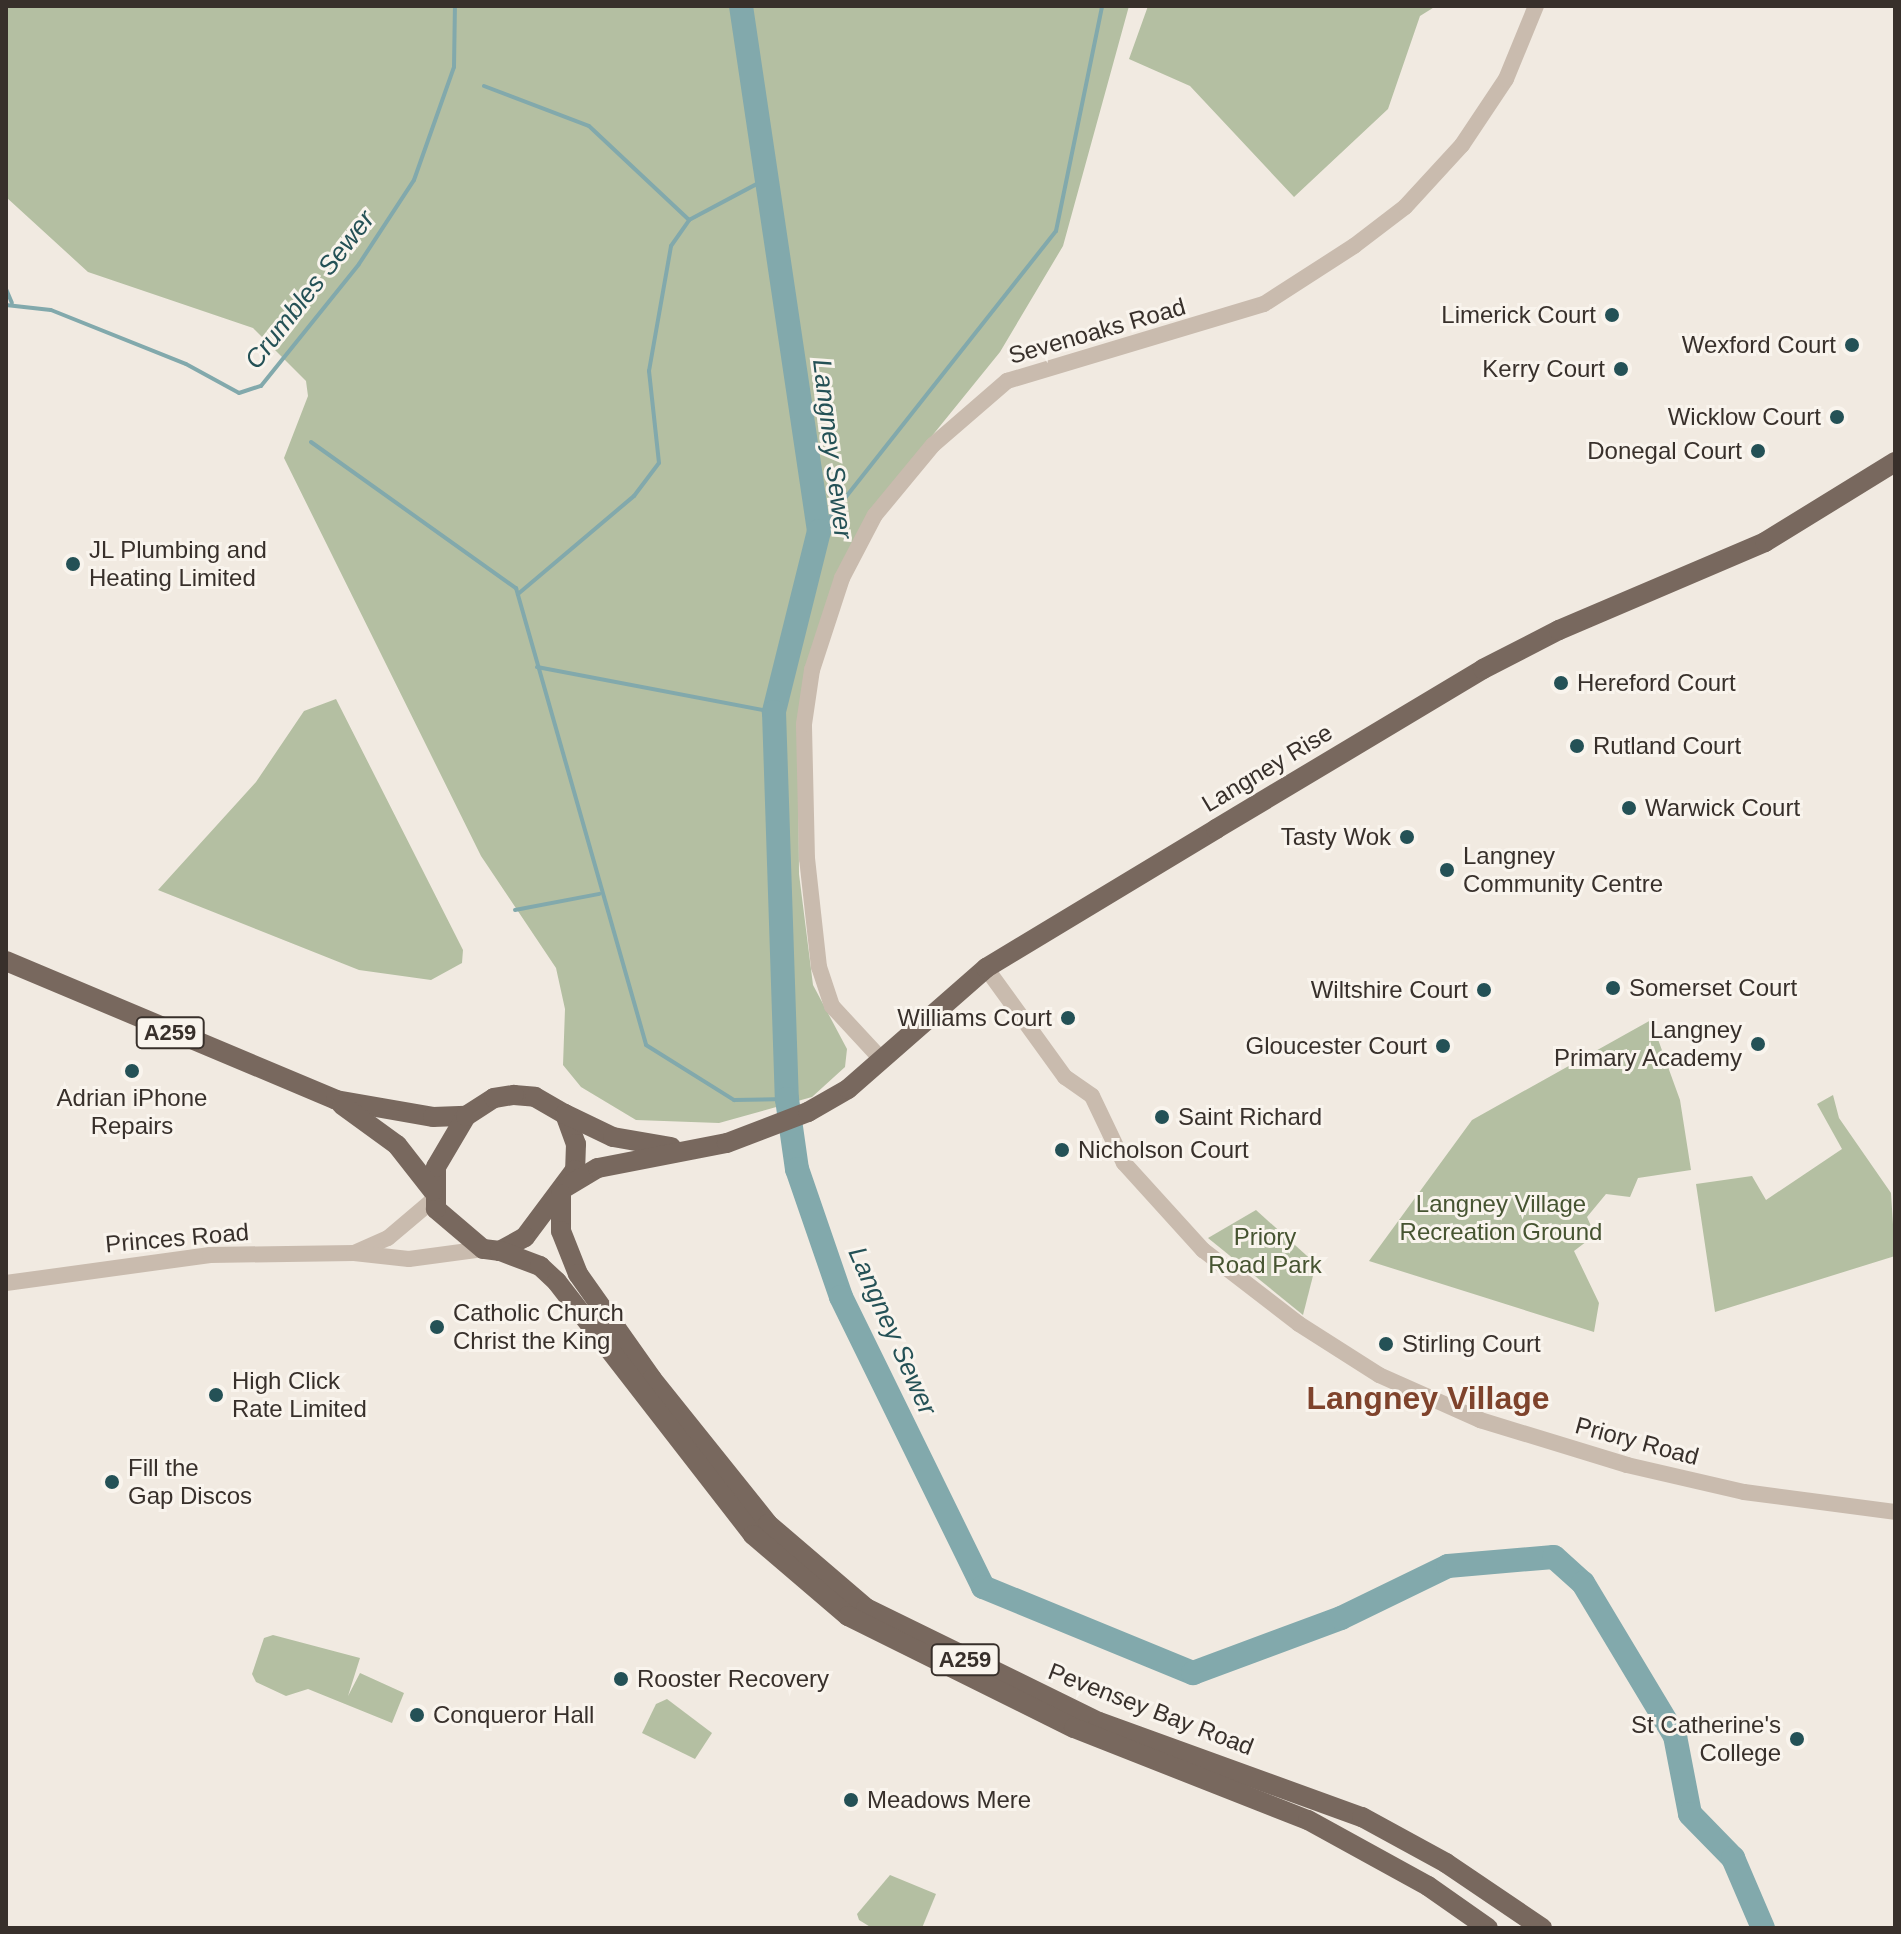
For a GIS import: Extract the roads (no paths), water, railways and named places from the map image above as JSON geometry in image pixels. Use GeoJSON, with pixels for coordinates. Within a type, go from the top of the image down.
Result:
{"type":"FeatureCollection","features":[{"type":"Feature","properties":{"kind":"main road","name":"Langney Rise"},"geometry":{"type":"LineString","coordinates":[[564,1191],[598,1168],[689,1149],[783,1123],[808,1112],[882,1060],[938,1004],[986,968],[1483,669],[1559,630],[1765,542],[1895,462]]}},
{"type":"Feature","properties":{"kind":"main road","name":"A259"},"geometry":{"type":"LineString","coordinates":[[6,961],[336,1100],[433,1117],[466,1116]]}},
{"type":"Feature","properties":{"kind":"main road"},"geometry":{"type":"LineString","coordinates":[[514,1095],[535,1097],[565,1114],[578,1154],[564,1191],[525,1237],[491,1250],[447,1223],[433,1196],[442,1152],[466,1116],[494,1098],[514,1095]]}},
{"type":"Feature","properties":{"kind":"main road","name":"A259"},"geometry":{"type":"LineString","coordinates":[[336,1100],[397,1145],[433,1196]]}},
{"type":"Feature","properties":{"kind":"main road","name":"Langney Rise"},"geometry":{"type":"LineString","coordinates":[[565,1114],[632,1142],[689,1149]]}},
{"type":"Feature","properties":{"kind":"main road","name":"Pevensey Bay Road"},"geometry":{"type":"LineString","coordinates":[[564,1191],[561,1231],[578,1274],[652,1379],[768,1524],[866,1608],[1099,1722],[1362,1817],[1446,1863],[1542,1928]]}},
{"type":"Feature","properties":{"kind":"main road","name":"Pevensey Bay Road"},"geometry":{"type":"LineString","coordinates":[[491,1250],[540,1266],[557,1282],[753,1535],[848,1616],[1074,1728],[1308,1820],[1428,1886],[1488,1928]]}},
{"type":"Feature","properties":{"kind":"street","name":"Sevenoaks Road"},"geometry":{"type":"LineString","coordinates":[[882,1060],[832,1006],[819,967],[807,859],[804,724],[812,670],[842,578],[875,515],[933,445],[1007,381],[1264,304],[1364,239],[1405,207],[1462,145],[1506,79],[1536,6]]}},
{"type":"Feature","properties":{"kind":"street","name":"Priory Road"},"geometry":{"type":"LineString","coordinates":[[986,968],[1065,1077],[1092,1096],[1124,1163],[1203,1250],[1299,1324],[1379,1375],[1480,1420],[1627,1465],[1744,1492],[1895,1512]]}},
{"type":"Feature","properties":{"kind":"street","name":"Princes Road"},"geometry":{"type":"LineString","coordinates":[[354,1253],[388,1238],[433,1196]]}},
{"type":"Feature","properties":{"kind":"street","name":"Princes Road"},"geometry":{"type":"LineString","coordinates":[[6,1283],[210,1255],[354,1253],[409,1259],[491,1250]]}},
{"type":"Feature","properties":{"kind":"waterway","name":"Crumbles Sewer"},"geometry":{"type":"LineString","coordinates":[[6,305],[51,310],[186,364],[239,393],[261,386],[359,264],[414,180],[454,67],[455,6]]}},
{"type":"Feature","properties":{"kind":"waterway","name":"Langney Sewer"},"geometry":{"type":"LineString","coordinates":[[741,6],[819,531],[774,712],[787,1099],[797,1169],[841,1297],[983,1587],[1193,1673],[1341,1618],[1448,1566],[1554,1557],[1583,1583],[1675,1736],[1690,1814],[1733,1858],[1763,1928]]}},
{"type":"Feature","properties":{"kind":"waterway"},"geometry":{"type":"LineString","coordinates":[[819,531],[1056,231],[1102,6]]}},
{"type":"Feature","properties":{"kind":"waterway"},"geometry":{"type":"LineString","coordinates":[[484,86],[589,126],[689,220]]}},
{"type":"Feature","properties":{"kind":"waterway"},"geometry":{"type":"LineString","coordinates":[[518,594],[634,496],[659,463],[649,371],[671,246],[689,220],[766,179]]}},
{"type":"Feature","properties":{"kind":"waterway"},"geometry":{"type":"LineString","coordinates":[[6,289],[12,303]]}},
{"type":"Feature","properties":{"kind":"waterway"},"geometry":{"type":"LineString","coordinates":[[311,442],[516,588],[646,1045],[734,1100],[787,1099]]}},
{"type":"Feature","properties":{"kind":"waterway"},"geometry":{"type":"LineString","coordinates":[[537,667],[774,712]]}},
{"type":"Feature","properties":{"kind":"waterway"},"geometry":{"type":"LineString","coordinates":[[515,910],[599,894]]}},
{"type":"Feature","properties":{"kind":"place","name":"Limerick Court"},"geometry":{"type":"Point","coordinates":[1612,315]}},
{"type":"Feature","properties":{"kind":"place","name":"Wexford Court"},"geometry":{"type":"Point","coordinates":[1852,345]}},
{"type":"Feature","properties":{"kind":"place","name":"Kerry Court"},"geometry":{"type":"Point","coordinates":[1621,369]}},
{"type":"Feature","properties":{"kind":"place","name":"Wicklow Court"},"geometry":{"type":"Point","coordinates":[1837,417]}},
{"type":"Feature","properties":{"kind":"place","name":"Donegal Court"},"geometry":{"type":"Point","coordinates":[1758,451]}},
{"type":"Feature","properties":{"kind":"place","name":"JL Plumbing and Heating Limited"},"geometry":{"type":"Point","coordinates":[73,564]}},
{"type":"Feature","properties":{"kind":"place","name":"Hereford Court"},"geometry":{"type":"Point","coordinates":[1561,683]}},
{"type":"Feature","properties":{"kind":"place","name":"Rutland Court"},"geometry":{"type":"Point","coordinates":[1577,746]}},
{"type":"Feature","properties":{"kind":"place","name":"Warwick Court"},"geometry":{"type":"Point","coordinates":[1629,808]}},
{"type":"Feature","properties":{"kind":"place","name":"Tasty Wok"},"geometry":{"type":"Point","coordinates":[1407,837]}},
{"type":"Feature","properties":{"kind":"place","name":"Langney Community Centre"},"geometry":{"type":"Point","coordinates":[1447,870]}},
{"type":"Feature","properties":{"kind":"place","name":"Somerset Court"},"geometry":{"type":"Point","coordinates":[1613,988]}},
{"type":"Feature","properties":{"kind":"place","name":"Wiltshire Court"},"geometry":{"type":"Point","coordinates":[1484,990]}},
{"type":"Feature","properties":{"kind":"place","name":"Williams Court"},"geometry":{"type":"Point","coordinates":[1068,1018]}},
{"type":"Feature","properties":{"kind":"place","name":"Langney Primary Academy"},"geometry":{"type":"Point","coordinates":[1758,1044]}},
{"type":"Feature","properties":{"kind":"place","name":"Gloucester Court"},"geometry":{"type":"Point","coordinates":[1443,1046]}},
{"type":"Feature","properties":{"kind":"place","name":"Adrian iPhone Repairs"},"geometry":{"type":"Point","coordinates":[132,1071]}},
{"type":"Feature","properties":{"kind":"place","name":"Saint Richard"},"geometry":{"type":"Point","coordinates":[1162,1117]}},
{"type":"Feature","properties":{"kind":"place","name":"Nicholson Court"},"geometry":{"type":"Point","coordinates":[1062,1150]}},
{"type":"Feature","properties":{"kind":"place","name":"Catholic Church Christ the King"},"geometry":{"type":"Point","coordinates":[437,1327]}},
{"type":"Feature","properties":{"kind":"place","name":"Stirling Court"},"geometry":{"type":"Point","coordinates":[1386,1344]}},
{"type":"Feature","properties":{"kind":"place","name":"High Click Rate Limited"},"geometry":{"type":"Point","coordinates":[216,1395]}},
{"type":"Feature","properties":{"kind":"place","name":"Fill the Gap Discos"},"geometry":{"type":"Point","coordinates":[112,1482]}},
{"type":"Feature","properties":{"kind":"place","name":"Rooster Recovery"},"geometry":{"type":"Point","coordinates":[621,1679]}},
{"type":"Feature","properties":{"kind":"place","name":"Conqueror Hall"},"geometry":{"type":"Point","coordinates":[417,1715]}},
{"type":"Feature","properties":{"kind":"place","name":"St Catherine's College"},"geometry":{"type":"Point","coordinates":[1797,1739]}},
{"type":"Feature","properties":{"kind":"place","name":"Meadows Mere"},"geometry":{"type":"Point","coordinates":[851,1800]}},
{"type":"Feature","properties":{"kind":"district","name":"Langney Village"},"geometry":{"type":"Point","coordinates":[1428,1398]}},
{"type":"Feature","properties":{"kind":"park label","name":"Langney Village Recreation Ground"},"geometry":{"type":"Point","coordinates":[1501,1218]}},
{"type":"Feature","properties":{"kind":"park label","name":"Priory Road Park"},"geometry":{"type":"Point","coordinates":[1265,1251]}}]}
